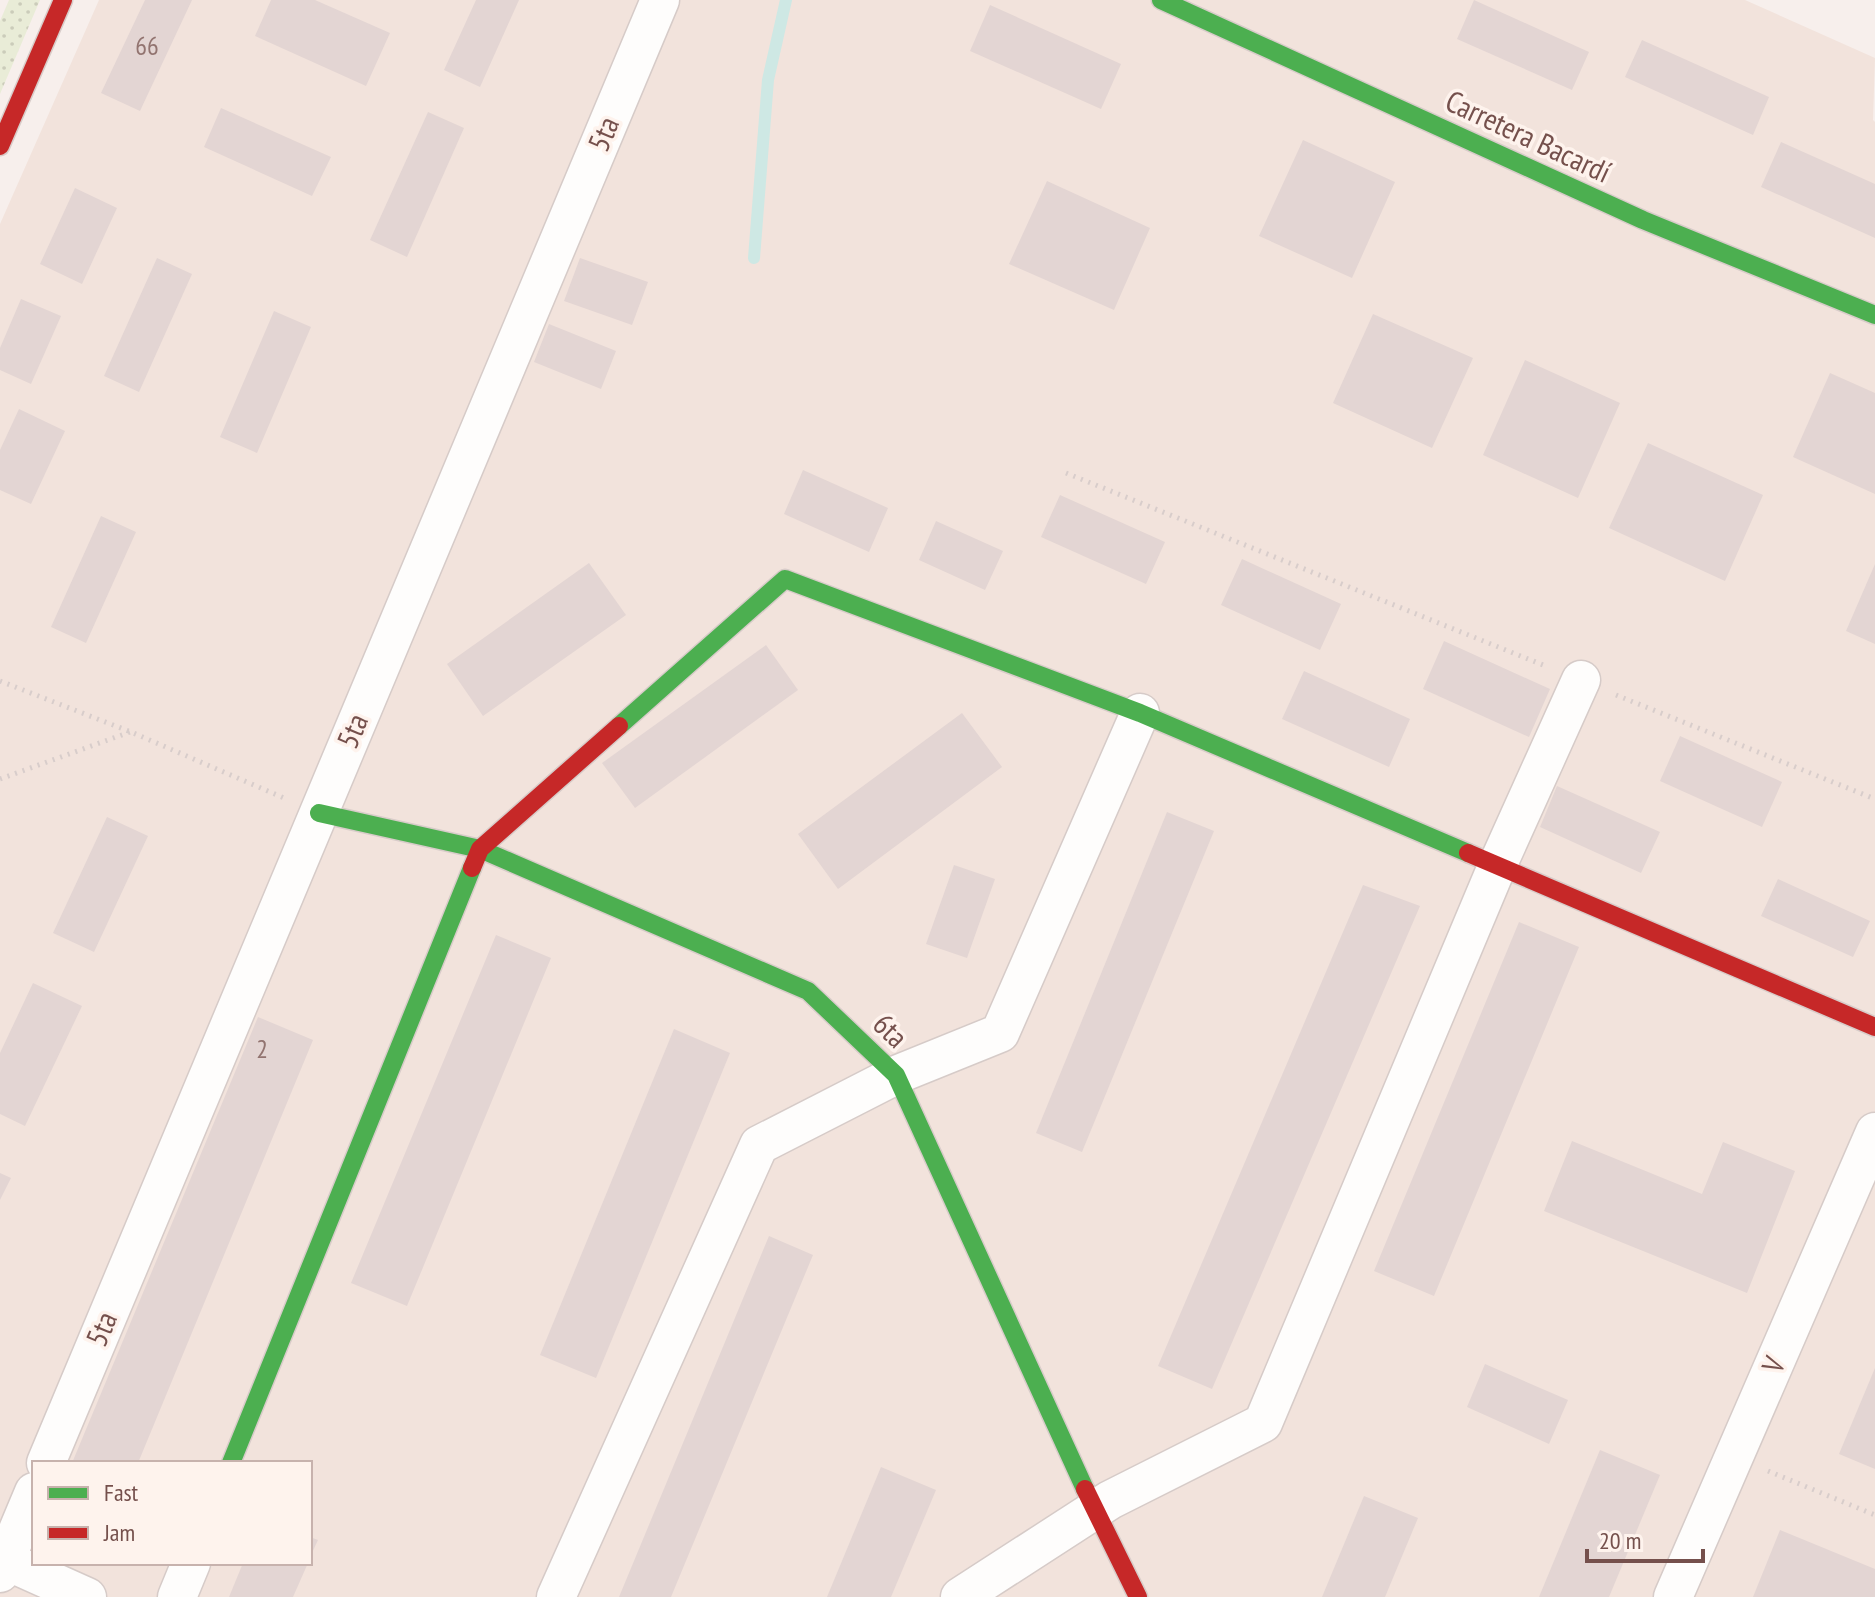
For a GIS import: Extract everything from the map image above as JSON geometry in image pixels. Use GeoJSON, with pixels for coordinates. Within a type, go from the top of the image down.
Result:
{"type":"FeatureCollection","features":[{"type":"Feature","properties":{"kind":"street"},"geometry":{"type":"LineString","coordinates":[[0,146],[63,0]]}},
{"type":"Feature","properties":{"kind":"street","name":"5ta"},"geometry":{"type":"LineString","coordinates":[[47,1461],[660,0]]}},
{"type":"Feature","properties":{"kind":"street","name":"Carretera Bacardí"},"geometry":{"type":"LineString","coordinates":[[1161,0],[1643,220],[1875,315]]}},
{"type":"Feature","properties":{"kind":"street"},"geometry":{"type":"LineString","coordinates":[[232,1461],[480,849],[785,579],[1140,713],[1875,1027]]}},
{"type":"Feature","properties":{"kind":"street"},"geometry":{"type":"LineString","coordinates":[[960,1597],[1095,1510],[1263,1423],[1498,864],[1581,680]]}},
{"type":"Feature","properties":{"kind":"street"},"geometry":{"type":"LineString","coordinates":[[556,1597],[759,1145],[896,1075],[1000,1033],[1140,713]]}},
{"type":"Feature","properties":{"kind":"street","name":"6ta"},"geometry":{"type":"LineString","coordinates":[[319,813],[480,849],[808,991],[896,1075],[1095,1510],[1138,1597]]}},
{"type":"Feature","properties":{"kind":"street","name":"V"},"geometry":{"type":"LineString","coordinates":[[1673,1597],[1875,1132]]}},
{"type":"Feature","properties":{"kind":"street"},"geometry":{"type":"LineString","coordinates":[[32,1496],[2,1564],[87,1597]]}},
{"type":"Feature","properties":{"kind":"street"},"geometry":{"type":"LineString","coordinates":[[177,1597],[190,1565]]}},
{"type":"Feature","properties":{"kind":"path"},"geometry":{"type":"LineString","coordinates":[[1066,473],[1875,799]]}},
{"type":"Feature","properties":{"kind":"path"},"geometry":{"type":"LineString","coordinates":[[0,681],[131,732],[319,813]]}},
{"type":"Feature","properties":{"kind":"path"},"geometry":{"type":"LineString","coordinates":[[0,779],[131,732]]}},
{"type":"Feature","properties":{"kind":"path"},"geometry":{"type":"LineString","coordinates":[[1734,1457],[1875,1515]]}},
{"type":"Feature","properties":{"kind":"shaded area"},"geometry":{"type":"Polygon","coordinates":[[[99,0],[1745,0],[1875,58],[1875,1597],[0,1597],[0,224],[99,0]]]}},
{"type":"Feature","properties":{"kind":"green space"},"geometry":{"type":"Polygon","coordinates":[[[9,0],[40,0],[0,94],[0,21],[9,0]]]}},
{"type":"Feature","properties":{"kind":"building"},"geometry":{"type":"Polygon","coordinates":[[[145,0],[192,0],[140,111],[101,93],[145,0]]]}},
{"type":"Feature","properties":{"kind":"building"},"geometry":{"type":"Polygon","coordinates":[[[271,0],[315,0],[390,33],[366,86],[255,36],[271,0]]]}},
{"type":"Feature","properties":{"kind":"building"},"geometry":{"type":"Polygon","coordinates":[[[476,0],[519,0],[480,87],[444,70],[476,0]]]}},
{"type":"Feature","properties":{"kind":"building"},"geometry":{"type":"Polygon","coordinates":[[[1474,0],[1589,52],[1572,90],[1457,39],[1474,0]]]}},
{"type":"Feature","properties":{"kind":"building"},"geometry":{"type":"Polygon","coordinates":[[[990,5],[1121,64],[1101,109],[970,51],[990,5]]]}},
{"type":"Feature","properties":{"kind":"building"},"geometry":{"type":"Polygon","coordinates":[[[1642,40],[1769,97],[1753,135],[1625,77],[1642,40]]]}},
{"type":"Feature","properties":{"kind":"building"},"geometry":{"type":"Polygon","coordinates":[[[221,108],[331,157],[312,196],[204,147],[221,108]]]}},
{"type":"Feature","properties":{"kind":"building"},"geometry":{"type":"Polygon","coordinates":[[[428,112],[464,128],[407,257],[370,240],[428,112]]]}},
{"type":"Feature","properties":{"kind":"building"},"geometry":{"type":"Polygon","coordinates":[[[1303,140],[1395,182],[1352,278],[1259,236],[1303,140]]]}},
{"type":"Feature","properties":{"kind":"building"},"geometry":{"type":"Polygon","coordinates":[[[1781,142],[1875,184],[1875,238],[1761,187],[1781,142]]]}},
{"type":"Feature","properties":{"kind":"building"},"geometry":{"type":"Polygon","coordinates":[[[1047,181],[1150,228],[1114,310],[1009,264],[1047,181]]]}},
{"type":"Feature","properties":{"kind":"building"},"geometry":{"type":"Polygon","coordinates":[[[75,188],[117,208],[82,284],[40,264],[75,188]]]}},
{"type":"Feature","properties":{"kind":"building"},"geometry":{"type":"Polygon","coordinates":[[[157,258],[192,274],[139,392],[104,376],[157,258]]]}},
{"type":"Feature","properties":{"kind":"building"},"geometry":{"type":"Polygon","coordinates":[[[580,258],[648,282],[632,325],[564,301],[580,258]]]}},
{"type":"Feature","properties":{"kind":"building"},"geometry":{"type":"Polygon","coordinates":[[[21,299],[61,316],[31,384],[0,370],[0,348],[21,299]]]}},
{"type":"Feature","properties":{"kind":"building"},"geometry":{"type":"Polygon","coordinates":[[[274,311],[311,327],[257,453],[220,437],[274,311]]]}},
{"type":"Feature","properties":{"kind":"building"},"geometry":{"type":"Polygon","coordinates":[[[1373,314],[1473,358],[1432,448],[1333,403],[1373,314]]]}},
{"type":"Feature","properties":{"kind":"building"},"geometry":{"type":"Polygon","coordinates":[[[549,324],[616,351],[601,389],[534,362],[549,324]]]}},
{"type":"Feature","properties":{"kind":"building"},"geometry":{"type":"Polygon","coordinates":[[[1525,360],[1620,403],[1578,498],[1483,455],[1525,360]]]}},
{"type":"Feature","properties":{"kind":"building"},"geometry":{"type":"Polygon","coordinates":[[[1830,373],[1875,393],[1875,494],[1793,457],[1830,373]]]}},
{"type":"Feature","properties":{"kind":"building"},"geometry":{"type":"Polygon","coordinates":[[[19,409],[65,431],[31,504],[0,490],[0,450],[19,409]]]}},
{"type":"Feature","properties":{"kind":"building"},"geometry":{"type":"Polygon","coordinates":[[[1648,443],[1763,495],[1725,581],[1609,528],[1648,443]]]}},
{"type":"Feature","properties":{"kind":"building"},"geometry":{"type":"Polygon","coordinates":[[[803,470],[888,508],[869,552],[784,514],[803,470]]]}},
{"type":"Feature","properties":{"kind":"building"},"geometry":{"type":"Polygon","coordinates":[[[1060,495],[1165,542],[1146,584],[1041,537],[1060,495]]]}},
{"type":"Feature","properties":{"kind":"building"},"geometry":{"type":"Polygon","coordinates":[[[101,516],[136,532],[86,643],[51,627],[101,516]]]}},
{"type":"Feature","properties":{"kind":"building"},"geometry":{"type":"Polygon","coordinates":[[[936,521],[1003,551],[985,590],[919,560],[936,521]]]}},
{"type":"Feature","properties":{"kind":"building"},"geometry":{"type":"Polygon","coordinates":[[[1242,559],[1341,604],[1320,650],[1221,605],[1242,559]]]}},
{"type":"Feature","properties":{"kind":"building"},"geometry":{"type":"Polygon","coordinates":[[[589,563],[626,615],[483,716],[447,664],[589,563]]]}},
{"type":"Feature","properties":{"kind":"building"},"geometry":{"type":"Polygon","coordinates":[[[1875,564],[1875,644],[1846,631],[1875,564]]]}},
{"type":"Feature","properties":{"kind":"building"},"geometry":{"type":"Polygon","coordinates":[[[1444,641],[1550,689],[1529,737],[1423,689],[1444,641]]]}},
{"type":"Feature","properties":{"kind":"building"},"geometry":{"type":"Polygon","coordinates":[[[766,645],[798,690],[635,808],[602,763],[766,645]]]}},
{"type":"Feature","properties":{"kind":"building"},"geometry":{"type":"Polygon","coordinates":[[[1304,671],[1410,719],[1389,767],[1282,719],[1304,671]]]}},
{"type":"Feature","properties":{"kind":"building"},"geometry":{"type":"Polygon","coordinates":[[[962,713],[1002,767],[838,889],[798,834],[962,713]]]}},
{"type":"Feature","properties":{"kind":"building"},"geometry":{"type":"Polygon","coordinates":[[[1680,736],[1782,782],[1762,827],[1660,781],[1680,736]]]}},
{"type":"Feature","properties":{"kind":"building"},"geometry":{"type":"Polygon","coordinates":[[[1557,786],[1660,832],[1641,873],[1540,827],[1557,786]]]}},
{"type":"Feature","properties":{"kind":"building"},"geometry":{"type":"Polygon","coordinates":[[[1167,812],[1214,831],[1082,1152],[1036,1133],[1167,812]]]}},
{"type":"Feature","properties":{"kind":"building"},"geometry":{"type":"Polygon","coordinates":[[[107,817],[148,836],[94,952],[53,933],[107,817]]]}},
{"type":"Feature","properties":{"kind":"building"},"geometry":{"type":"Polygon","coordinates":[[[954,865],[995,879],[967,958],[926,944],[954,865]]]}},
{"type":"Feature","properties":{"kind":"building"},"geometry":{"type":"Polygon","coordinates":[[[1778,879],[1870,921],[1853,957],[1761,916],[1778,879]]]}},
{"type":"Feature","properties":{"kind":"building"},"geometry":{"type":"Polygon","coordinates":[[[1363,885],[1420,906],[1212,1389],[1158,1366],[1363,885]]]}},
{"type":"Feature","properties":{"kind":"building"},"geometry":{"type":"Polygon","coordinates":[[[1519,922],[1579,947],[1434,1296],[1374,1271],[1519,922]]]}},
{"type":"Feature","properties":{"kind":"building"},"geometry":{"type":"Polygon","coordinates":[[[496,935],[551,958],[407,1306],[351,1283],[496,935]]]}},
{"type":"Feature","properties":{"kind":"building"},"geometry":{"type":"Polygon","coordinates":[[[33,983],[82,1006],[25,1126],[0,1114],[0,1053],[33,983]]]}},
{"type":"Feature","properties":{"kind":"building"},"geometry":{"type":"Polygon","coordinates":[[[258,1017],[313,1040],[139,1461],[73,1461],[258,1017]]]}},
{"type":"Feature","properties":{"kind":"building"},"geometry":{"type":"Polygon","coordinates":[[[674,1029],[730,1053],[596,1378],[540,1355],[674,1029]]]}},
{"type":"Feature","properties":{"kind":"building"},"geometry":{"type":"Polygon","coordinates":[[[1572,1141],[1702,1194],[1723,1142],[1795,1171],[1747,1293],[1544,1211],[1572,1141]]]}},
{"type":"Feature","properties":{"kind":"building"},"geometry":{"type":"Polygon","coordinates":[[[0,1173],[11,1178],[0,1200],[0,1173]]]}},
{"type":"Feature","properties":{"kind":"building"},"geometry":{"type":"Polygon","coordinates":[[[769,1236],[813,1255],[671,1597],[619,1597],[769,1236]]]}},
{"type":"Feature","properties":{"kind":"building"},"geometry":{"type":"Polygon","coordinates":[[[1485,1364],[1568,1400],[1549,1444],[1467,1407],[1485,1364]]]}},
{"type":"Feature","properties":{"kind":"building"},"geometry":{"type":"Polygon","coordinates":[[[1875,1368],[1875,1469],[1839,1454],[1875,1368]]]}},
{"type":"Feature","properties":{"kind":"building"},"geometry":{"type":"Polygon","coordinates":[[[1600,1450],[1660,1475],[1609,1597],[1539,1597],[1600,1450]]]}},
{"type":"Feature","properties":{"kind":"building"},"geometry":{"type":"Polygon","coordinates":[[[881,1467],[936,1490],[891,1597],[827,1597],[881,1467]]]}},
{"type":"Feature","properties":{"kind":"building"},"geometry":{"type":"Polygon","coordinates":[[[1364,1496],[1418,1518],[1385,1597],[1322,1597],[1364,1496]]]}},
{"type":"Feature","properties":{"kind":"building"},"geometry":{"type":"Polygon","coordinates":[[[1780,1530],[1875,1569],[1875,1597],[1753,1597],[1780,1530]]]}},
{"type":"Feature","properties":{"kind":"building"},"geometry":{"type":"Polygon","coordinates":[[[312,1538],[318,1540],[312,1553],[312,1538]]]}},
{"type":"Feature","properties":{"kind":"building"},"geometry":{"type":"Polygon","coordinates":[[[242,1565],[307,1565],[293,1597],[229,1597],[242,1565]]]}},
{"type":"Feature","properties":{"kind":"waterway"},"geometry":{"type":"LineString","coordinates":[[754,258],[768,80],[786,0]]}},
{"type":"Feature","properties":{"kind":"traffic: fast"},"geometry":{"type":"LineString","coordinates":[[1161,0],[1643,220],[1875,315]]}},
{"type":"Feature","properties":{"kind":"traffic: fast"},"geometry":{"type":"LineString","coordinates":[[619,726],[785,579],[1140,713],[1468,853]]}},
{"type":"Feature","properties":{"kind":"traffic: fast"},"geometry":{"type":"LineString","coordinates":[[319,813],[480,849],[808,991],[896,1075],[1085,1489]]}},
{"type":"Feature","properties":{"kind":"traffic: fast"},"geometry":{"type":"LineString","coordinates":[[232,1461],[472,868]]}},
{"type":"Feature","properties":{"kind":"traffic: jam"},"geometry":{"type":"LineString","coordinates":[[0,146],[63,0]]}},
{"type":"Feature","properties":{"kind":"traffic: jam"},"geometry":{"type":"LineString","coordinates":[[472,868],[480,849],[619,726]]}},
{"type":"Feature","properties":{"kind":"traffic: jam"},"geometry":{"type":"LineString","coordinates":[[1468,853],[1875,1027]]}},
{"type":"Feature","properties":{"kind":"traffic: jam"},"geometry":{"type":"LineString","coordinates":[[1085,1489],[1138,1597]]}}]}
